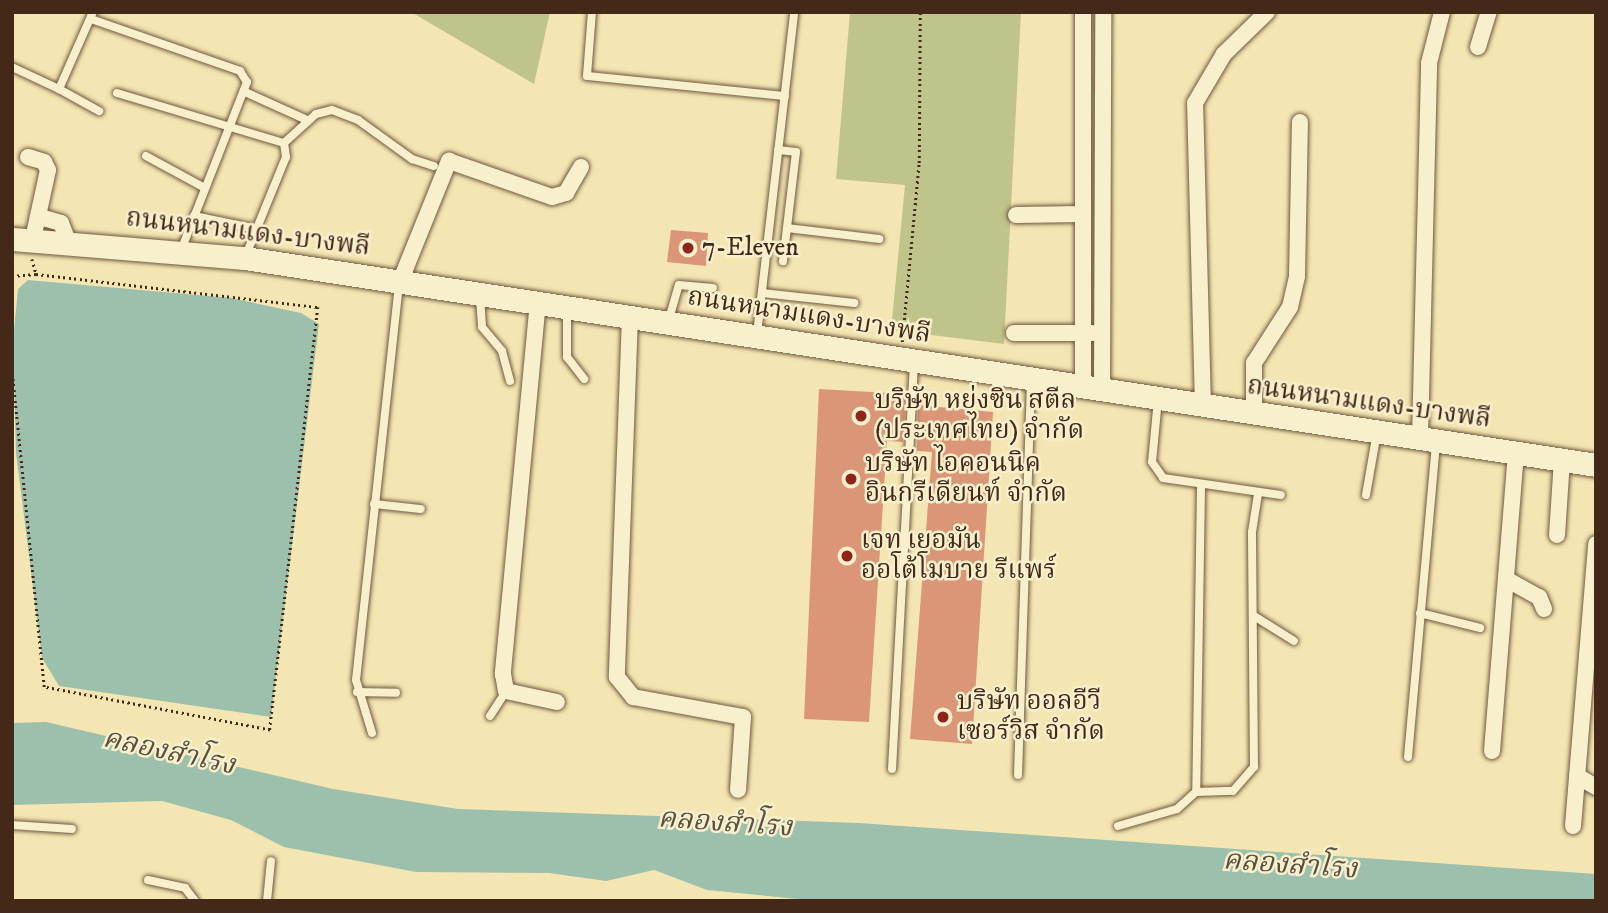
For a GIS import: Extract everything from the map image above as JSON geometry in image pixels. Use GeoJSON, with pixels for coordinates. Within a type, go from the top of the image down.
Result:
{"type":"FeatureCollection","features":[{"type":"Feature","properties":{"kind":"main road","name":"ถนนหนามแดง-บางพลี"},"geometry":{"type":"LineString","coordinates":[[29,232],[67,239],[245,258],[1596,465]]}},
{"type":"Feature","properties":{"kind":"street"},"geometry":{"type":"LineString","coordinates":[[1083,12],[1083,333],[1092,386]]}},
{"type":"Feature","properties":{"kind":"street"},"geometry":{"type":"LineString","coordinates":[[1092,386],[1101,333],[1102,12]]}},
{"type":"Feature","properties":{"kind":"street"},"geometry":{"type":"LineString","coordinates":[[1203,405],[1195,103],[1224,54],[1267,12]]}},
{"type":"Feature","properties":{"kind":"street"},"geometry":{"type":"LineString","coordinates":[[1428,439],[1429,63],[1442,12]]}},
{"type":"Feature","properties":{"kind":"street"},"geometry":{"type":"LineString","coordinates":[[1478,47],[1489,12]]}},
{"type":"Feature","properties":{"kind":"street"},"geometry":{"type":"LineString","coordinates":[[1254,414],[1254,363],[1290,307],[1297,276],[1300,122]]}},
{"type":"Feature","properties":{"kind":"street"},"geometry":{"type":"LineString","coordinates":[[29,157],[47,164],[29,232]]}},
{"type":"Feature","properties":{"kind":"street"},"geometry":{"type":"LineString","coordinates":[[400,282],[449,161],[552,197],[566,193],[581,167]]}},
{"type":"Feature","properties":{"kind":"street"},"geometry":{"type":"LineString","coordinates":[[1016,215],[1082,214]]}},
{"type":"Feature","properties":{"kind":"street"},"geometry":{"type":"LineString","coordinates":[[538,302],[503,648],[506,691],[557,702]]}},
{"type":"Feature","properties":{"kind":"street"},"geometry":{"type":"LineString","coordinates":[[630,316],[617,677],[634,697],[743,717],[738,790]]}},
{"type":"Feature","properties":{"kind":"street"},"geometry":{"type":"LineString","coordinates":[[1014,333],[1101,333]]}},
{"type":"Feature","properties":{"kind":"street"},"geometry":{"type":"LineString","coordinates":[[1492,751],[1516,453]]}},
{"type":"Feature","properties":{"kind":"street"},"geometry":{"type":"LineString","coordinates":[[1557,535],[1563,460]]}},
{"type":"Feature","properties":{"kind":"street"},"geometry":{"type":"LineString","coordinates":[[1573,826],[1577,776],[1590,693],[1596,544]]}},
{"type":"Feature","properties":{"kind":"street"},"geometry":{"type":"LineString","coordinates":[[1506,579],[1539,597],[1544,609]]}},
{"type":"Feature","properties":{"kind":"street"},"geometry":{"type":"LineString","coordinates":[[1577,776],[1596,787]]}},
{"type":"Feature","properties":{"kind":"lane"},"geometry":{"type":"LineString","coordinates":[[592,12],[587,76],[785,96]]}},
{"type":"Feature","properties":{"kind":"lane"},"geometry":{"type":"LineString","coordinates":[[757,337],[794,12]]}},
{"type":"Feature","properties":{"kind":"lane"},"geometry":{"type":"LineString","coordinates":[[59,89],[92,16],[240,71],[245,92],[229,125],[181,250]]}},
{"type":"Feature","properties":{"kind":"lane"},"geometry":{"type":"LineString","coordinates":[[12,67],[99,111]]}},
{"type":"Feature","properties":{"kind":"lane"},"geometry":{"type":"LineString","coordinates":[[245,92],[307,120]]}},
{"type":"Feature","properties":{"kind":"lane"},"geometry":{"type":"LineString","coordinates":[[117,93],[284,143]]}},
{"type":"Feature","properties":{"kind":"lane"},"geometry":{"type":"LineString","coordinates":[[284,143],[307,120],[332,110],[434,166]]}},
{"type":"Feature","properties":{"kind":"lane"},"geometry":{"type":"LineString","coordinates":[[245,258],[286,157],[284,143]]}},
{"type":"Feature","properties":{"kind":"lane"},"geometry":{"type":"LineString","coordinates":[[778,150],[796,152],[783,261]]}},
{"type":"Feature","properties":{"kind":"lane"},"geometry":{"type":"LineString","coordinates":[[146,156],[205,188]]}},
{"type":"Feature","properties":{"kind":"lane"},"geometry":{"type":"LineString","coordinates":[[194,216],[257,229]]}},
{"type":"Feature","properties":{"kind":"lane"},"geometry":{"type":"LineString","coordinates":[[787,229],[879,239]]}},
{"type":"Feature","properties":{"kind":"lane"},"geometry":{"type":"LineString","coordinates":[[372,733],[357,692],[374,504],[400,282]]}},
{"type":"Feature","properties":{"kind":"lane"},"geometry":{"type":"LineString","coordinates":[[668,322],[679,285],[713,288]]}},
{"type":"Feature","properties":{"kind":"lane"},"geometry":{"type":"LineString","coordinates":[[762,293],[854,303]]}},
{"type":"Feature","properties":{"kind":"lane"},"geometry":{"type":"LineString","coordinates":[[480,294],[482,327],[506,359],[510,381]]}},
{"type":"Feature","properties":{"kind":"lane"},"geometry":{"type":"LineString","coordinates":[[567,306],[567,357],[584,379]]}},
{"type":"Feature","properties":{"kind":"lane"},"geometry":{"type":"LineString","coordinates":[[892,769],[907,361]]}},
{"type":"Feature","properties":{"kind":"lane"},"geometry":{"type":"LineString","coordinates":[[1018,775],[1031,377]]}},
{"type":"Feature","properties":{"kind":"lane"},"geometry":{"type":"LineString","coordinates":[[1158,400],[1155,471],[1201,488],[1281,495]]}},
{"type":"Feature","properties":{"kind":"lane"},"geometry":{"type":"LineString","coordinates":[[1366,495],[1378,431]]}},
{"type":"Feature","properties":{"kind":"lane"},"geometry":{"type":"LineString","coordinates":[[1408,757],[1420,613],[1428,439]]}},
{"type":"Feature","properties":{"kind":"lane"},"geometry":{"type":"LineString","coordinates":[[1196,792],[1201,488]]}},
{"type":"Feature","properties":{"kind":"lane"},"geometry":{"type":"LineString","coordinates":[[1118,826],[1177,809],[1196,792],[1233,792],[1254,767],[1254,616],[1258,493]]}},
{"type":"Feature","properties":{"kind":"lane"},"geometry":{"type":"LineString","coordinates":[[374,504],[421,509]]}},
{"type":"Feature","properties":{"kind":"lane"},"geometry":{"type":"LineString","coordinates":[[1420,613],[1480,628]]}},
{"type":"Feature","properties":{"kind":"lane"},"geometry":{"type":"LineString","coordinates":[[1254,616],[1294,641]]}},
{"type":"Feature","properties":{"kind":"lane"},"geometry":{"type":"LineString","coordinates":[[490,716],[506,691]]}},
{"type":"Feature","properties":{"kind":"lane"},"geometry":{"type":"LineString","coordinates":[[357,692],[396,693]]}},
{"type":"Feature","properties":{"kind":"lane"},"geometry":{"type":"LineString","coordinates":[[12,825],[72,829]]}},
{"type":"Feature","properties":{"kind":"lane"},"geometry":{"type":"LineString","coordinates":[[267,901],[271,861]]}},
{"type":"Feature","properties":{"kind":"lane"},"geometry":{"type":"LineString","coordinates":[[148,880],[185,888],[195,901]]}},
{"type":"Feature","properties":{"kind":"path"},"geometry":{"type":"LineString","coordinates":[[907,361],[919,163],[920,12]]}},
{"type":"Feature","properties":{"kind":"path"},"geometry":{"type":"LineString","coordinates":[[12,276],[36,274],[318,307],[270,730],[44,687],[12,374]]}},
{"type":"Feature","properties":{"kind":"green space"},"geometry":{"type":"Polygon","coordinates":[[[411,12],[550,12],[534,84],[411,12]]]}},
{"type":"Feature","properties":{"kind":"green space"},"geometry":{"type":"Polygon","coordinates":[[[850,12],[1021,12],[1004,344],[891,330],[905,185],[836,179],[850,12]]]}},
{"type":"Feature","properties":{"kind":"water"},"geometry":{"type":"Polygon","coordinates":[[[28,280],[231,298],[301,313],[319,324],[271,717],[59,686],[42,658],[16,453],[13,341],[18,289],[28,280]]]}},
{"type":"Feature","properties":{"kind":"water","name":"คลองสำโรง"},"geometry":{"type":"Polygon","coordinates":[[[46,722],[333,789],[458,809],[859,823],[1596,874],[1596,901],[819,901],[707,890],[654,870],[606,881],[549,873],[416,872],[284,847],[231,820],[162,801],[12,805],[12,723],[46,722]]]}},
{"type":"Feature","properties":{"kind":"building","name":"7-Eleven"},"geometry":{"type":"Polygon","coordinates":[[[671,230],[708,233],[706,266],[667,262],[671,230]]]}},
{"type":"Feature","properties":{"kind":"building"},"geometry":{"type":"Polygon","coordinates":[[[819,389],[906,394],[903,442],[887,441],[869,722],[804,719],[819,389]]]}},
{"type":"Feature","properties":{"kind":"building"},"geometry":{"type":"Polygon","coordinates":[[[918,405],[993,412],[972,744],[910,739],[932,452],[917,451],[918,405]]]}},
{"type":"Feature","properties":{"kind":"place","name":"7-Eleven"},"geometry":{"type":"Point","coordinates":[688,248]}},
{"type":"Feature","properties":{"kind":"place","name":"บริษัท หย่งซิน สตีล (ประเทศไทย) จํากัด"},"geometry":{"type":"Point","coordinates":[861,416]}},
{"type":"Feature","properties":{"kind":"place","name":"บริษัท ไอคอนนิค อินกรีเดียนท์ จำกัด"},"geometry":{"type":"Point","coordinates":[851,479]}},
{"type":"Feature","properties":{"kind":"place","name":"เจท เยอมัน ออโต้โมบาย รีแพร์"},"geometry":{"type":"Point","coordinates":[847,556]}},
{"type":"Feature","properties":{"kind":"place","name":"บริษัท ออลอีวี เซอร์วิส จำกัด"},"geometry":{"type":"Point","coordinates":[943,717]}}]}
